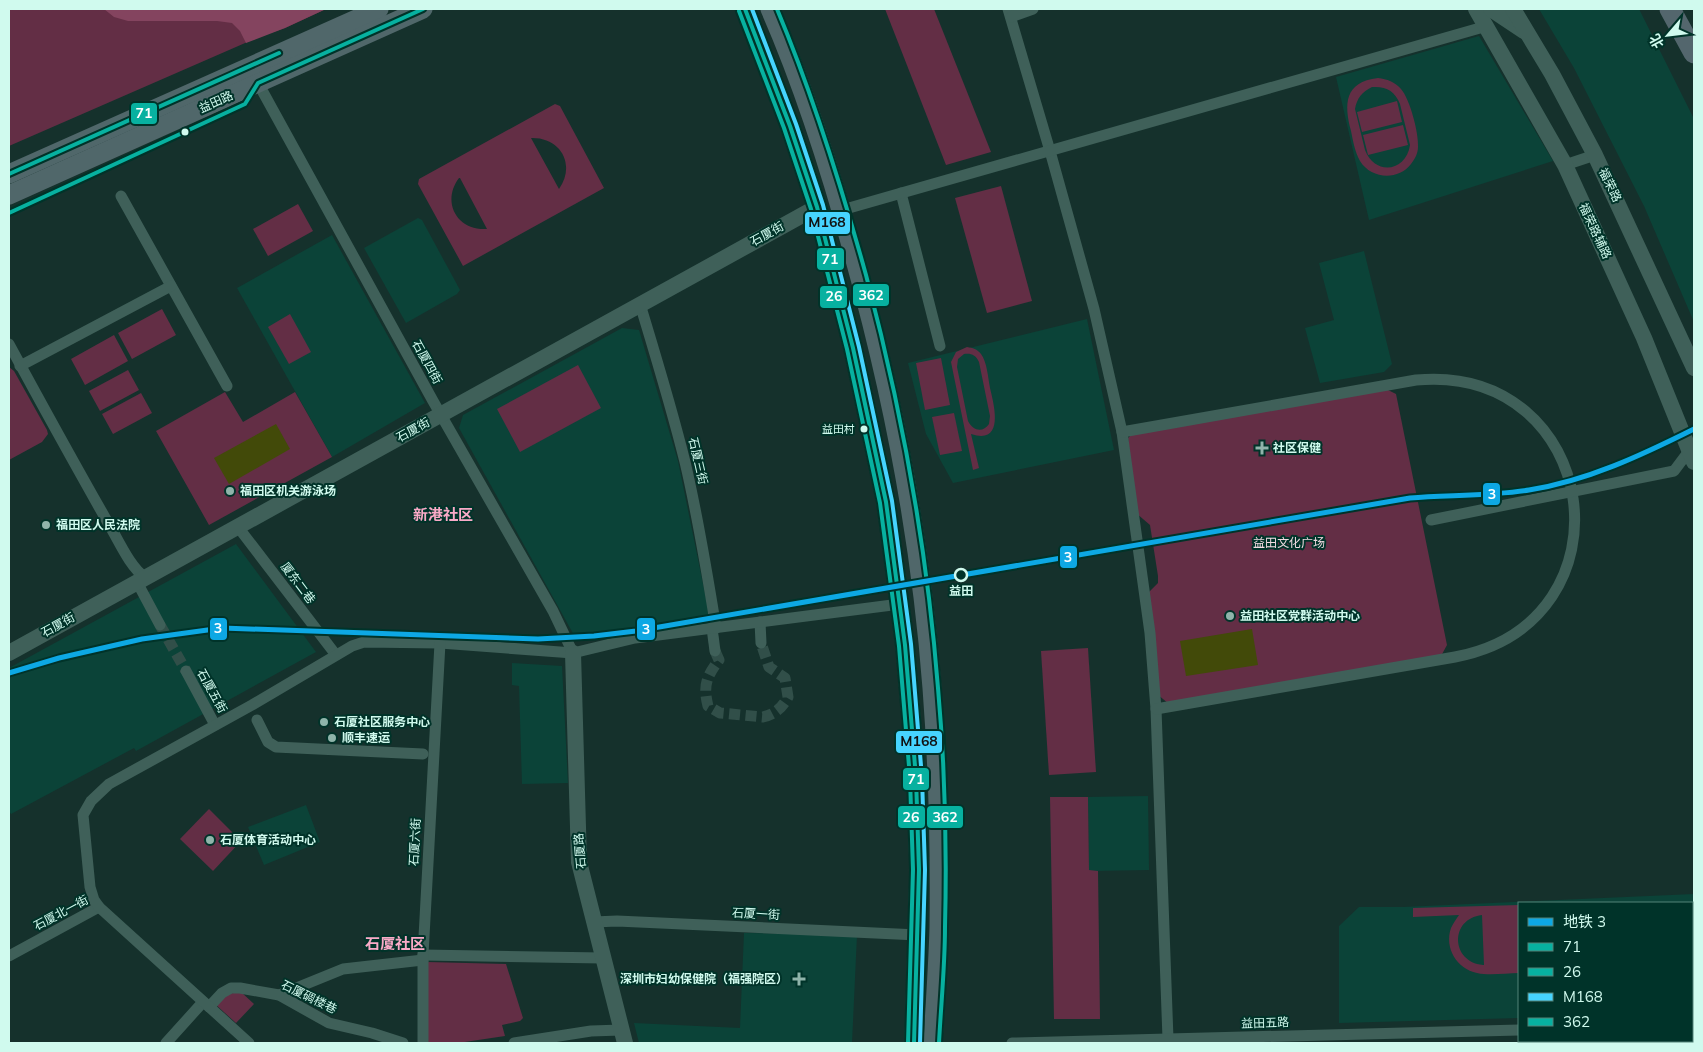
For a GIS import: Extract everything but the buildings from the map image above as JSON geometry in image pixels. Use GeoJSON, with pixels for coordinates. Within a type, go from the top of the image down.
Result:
{"type":"FeatureCollection","features":[{"type":"Feature","properties":{"kind":"highway"},"geometry":{"type":"LineString","coordinates":[[1670,9],[1694,53]]}},
{"type":"Feature","properties":{"kind":"main road","name":"益田路"},"geometry":{"type":"LineString","coordinates":[[9,174],[379,9]]}},
{"type":"Feature","properties":{"kind":"main road","name":"益田路"},"geometry":{"type":"LineString","coordinates":[[9,195],[423,9]]}},
{"type":"Feature","properties":{"kind":"main road"},"geometry":{"type":"LineString","coordinates":[[745,9],[786,117],[817,207],[865,398],[886,502],[910,690],[916,778],[919,870],[914,1043]]}},
{"type":"Feature","properties":{"kind":"main road"},"geometry":{"type":"LineString","coordinates":[[770,9],[800,86],[842,210],[865,294],[894,419],[907,486],[932,687],[938,839],[939,928],[933,1043]]}},
{"type":"Feature","properties":{"kind":"street"},"geometry":{"type":"LineString","coordinates":[[1033,9],[1009,13],[1094,309],[1122,432],[1150,633],[1156,709],[1168,1039]]}},
{"type":"Feature","properties":{"kind":"street","name":"福荣路辅路"},"geometry":{"type":"LineString","coordinates":[[1476,9],[1565,165],[1644,338],[1693,452]]}},
{"type":"Feature","properties":{"kind":"street"},"geometry":{"type":"LineString","coordinates":[[1491,9],[1528,33]]}},
{"type":"Feature","properties":{"kind":"street","name":"福荣路"},"geometry":{"type":"LineString","coordinates":[[1513,9],[1595,154],[1694,368]]}},
{"type":"Feature","properties":{"kind":"street","name":"福荣路"},"geometry":{"type":"LineString","coordinates":[[1526,9],[1563,71],[1615,169],[1694,341]]}},
{"type":"Feature","properties":{"kind":"street"},"geometry":{"type":"LineString","coordinates":[[842,210],[1487,26]]}},
{"type":"Feature","properties":{"kind":"street","name":"石厦四街"},"geometry":{"type":"LineString","coordinates":[[258,83],[552,611],[573,653]]}},
{"type":"Feature","properties":{"kind":"street"},"geometry":{"type":"LineString","coordinates":[[1565,165],[1595,154]]}},
{"type":"Feature","properties":{"kind":"street"},"geometry":{"type":"LineString","coordinates":[[901,193],[940,346]]}},
{"type":"Feature","properties":{"kind":"street"},"geometry":{"type":"LineString","coordinates":[[121,196],[227,386]]}},
{"type":"Feature","properties":{"kind":"street","name":"石厦街"},"geometry":{"type":"LineString","coordinates":[[9,653],[817,207]]}},
{"type":"Feature","properties":{"kind":"street"},"geometry":{"type":"LineString","coordinates":[[20,366],[171,286]]}},
{"type":"Feature","properties":{"kind":"street","name":"石厦三街"},"geometry":{"type":"LineString","coordinates":[[640,304],[685,464],[702,546],[714,628],[715,650]]}},
{"type":"Feature","properties":{"kind":"street"},"geometry":{"type":"LineString","coordinates":[[9,344],[70,456],[139,573],[160,625]]}},
{"type":"Feature","properties":{"kind":"street"},"geometry":{"type":"LineString","coordinates":[[1122,432],[1416,380],[1458,380],[1498,393],[1522,408],[1542,428],[1558,452],[1569,478],[1572,491],[1575,526],[1571,552],[1563,576],[1555,592],[1535,618],[1524,628],[1498,644],[1470,654],[1156,709]]}},
{"type":"Feature","properties":{"kind":"street"},"geometry":{"type":"LineString","coordinates":[[1431,520],[1674,471],[1693,452]]}},
{"type":"Feature","properties":{"kind":"street","name":"厦东二巷"},"geometry":{"type":"LineString","coordinates":[[238,527],[336,656]]}},
{"type":"Feature","properties":{"kind":"street"},"geometry":{"type":"LineString","coordinates":[[249,1043],[99,908],[92,894],[89,878],[83,818],[85,810],[98,793],[108,784],[252,705],[352,646],[369,641],[440,643],[573,653],[635,638],[900,604]]}},
{"type":"Feature","properties":{"kind":"street"},"geometry":{"type":"LineString","coordinates":[[760,622],[761,643]]}},
{"type":"Feature","properties":{"kind":"street","name":"石厦六街"},"geometry":{"type":"LineString","coordinates":[[423,1043],[423,958],[440,643]]}},
{"type":"Feature","properties":{"kind":"street","name":"石厦路"},"geometry":{"type":"LineString","coordinates":[[573,653],[579,862],[623,1037]]}},
{"type":"Feature","properties":{"kind":"street","name":"石厦五街"},"geometry":{"type":"LineString","coordinates":[[186,671],[215,725]]}},
{"type":"Feature","properties":{"kind":"street"},"geometry":{"type":"LineString","coordinates":[[257,720],[268,742],[276,747],[423,754]]}},
{"type":"Feature","properties":{"kind":"street","name":"石厦北一街"},"geometry":{"type":"LineString","coordinates":[[9,956],[99,908]]}},
{"type":"Feature","properties":{"kind":"street","name":"石厦一街"},"geometry":{"type":"LineString","coordinates":[[594,922],[617,921],[918,935]]}},
{"type":"Feature","properties":{"kind":"street"},"geometry":{"type":"LineString","coordinates":[[279,995],[343,969],[423,958],[603,958]]}},
{"type":"Feature","properties":{"kind":"street","name":"石厦碉楼巷"},"geometry":{"type":"LineString","coordinates":[[166,1043],[206,1004],[231,988],[279,995],[329,1023],[372,1033],[403,1043]]}},
{"type":"Feature","properties":{"kind":"street","name":"益田五路"},"geometry":{"type":"LineString","coordinates":[[1012,1043],[1168,1039],[1393,1038],[1518,1030]]}},
{"type":"Feature","properties":{"kind":"street"},"geometry":{"type":"LineString","coordinates":[[514,1043],[591,1031],[623,1037]]}},
{"type":"Feature","properties":{"kind":"shaded area"},"geometry":{"type":"Polygon","coordinates":[[[104,9],[326,9],[246,43],[240,31],[232,23],[217,21],[128,21],[114,17],[104,9]]]}},
{"type":"Feature","properties":{"kind":"shaded area"},"geometry":{"type":"Polygon","coordinates":[[[1539,9],[1639,9],[1694,119],[1694,322],[1644,206],[1574,68],[1539,9]]]}},
{"type":"Feature","properties":{"kind":"shaded area"},"geometry":{"type":"Polygon","coordinates":[[[1479,36],[1553,161],[1369,220],[1336,77],[1479,36]]]}},
{"type":"Feature","properties":{"kind":"shaded area"},"geometry":{"type":"Polygon","coordinates":[[[418,218],[422,220],[460,290],[457,294],[406,323],[364,248],[418,218]]]}},
{"type":"Feature","properties":{"kind":"shaded area"},"geometry":{"type":"Polygon","coordinates":[[[332,235],[425,403],[332,457],[237,288],[332,235]]]}},
{"type":"Feature","properties":{"kind":"shaded area"},"geometry":{"type":"Polygon","coordinates":[[[1364,251],[1392,364],[1384,372],[1320,383],[1305,328],[1334,320],[1319,263],[1364,251]]]}},
{"type":"Feature","properties":{"kind":"shaded area"},"geometry":{"type":"Polygon","coordinates":[[[1087,319],[1114,450],[953,483],[926,434],[908,363],[1087,319]]]}},
{"type":"Feature","properties":{"kind":"shaded area"},"geometry":{"type":"Polygon","coordinates":[[[622,328],[639,330],[678,461],[710,618],[575,637],[459,428],[463,415],[622,328]]]}},
{"type":"Feature","properties":{"kind":"shaded area","name":"福田区机关游泳场"},"geometry":{"type":"Polygon","coordinates":[[[276,424],[290,449],[229,484],[214,458],[276,424]]]}},
{"type":"Feature","properties":{"kind":"shaded area"},"geometry":{"type":"Polygon","coordinates":[[[236,544],[316,652],[136,751],[134,748],[11,814],[9,811],[9,668],[236,544]]]}},
{"type":"Feature","properties":{"kind":"shaded area"},"geometry":{"type":"Polygon","coordinates":[[[1252,629],[1258,665],[1186,676],[1180,641],[1252,629]]]}},
{"type":"Feature","properties":{"kind":"shaded area"},"geometry":{"type":"Polygon","coordinates":[[[512,663],[562,666],[568,783],[522,784],[519,686],[512,685],[512,663]]]}},
{"type":"Feature","properties":{"kind":"shaded area"},"geometry":{"type":"Polygon","coordinates":[[[1148,796],[1149,870],[1089,871],[1088,797],[1148,796]]]}},
{"type":"Feature","properties":{"kind":"shaded area"},"geometry":{"type":"Polygon","coordinates":[[[306,805],[320,842],[264,865],[248,827],[306,805]]]}},
{"type":"Feature","properties":{"kind":"shaded area"},"geometry":{"type":"Polygon","coordinates":[[[1694,894],[1694,1013],[1693,902],[1518,902],[1518,1018],[1339,1023],[1339,926],[1359,907],[1403,907],[1694,894]]]}},
{"type":"Feature","properties":{"kind":"shaded area","name":"深圳市妇幼保健院（福强院区）"},"geometry":{"type":"Polygon","coordinates":[[[744,933],[857,935],[852,1043],[639,1043],[634,1023],[740,1028],[744,933]]]}},
{"type":"Feature","properties":{"kind":"green space"},"geometry":{"type":"Polygon","coordinates":[[[9,9],[326,9],[9,146],[9,9]]]}},
{"type":"Feature","properties":{"kind":"green space"},"geometry":{"type":"Polygon","coordinates":[[[885,9],[934,9],[991,152],[946,165],[885,9]]]}},
{"type":"Feature","properties":{"kind":"green space"},"geometry":{"type":"Polygon","coordinates":[[[1378,78],[1393,83],[1399,87],[1411,108],[1418,141],[1417,151],[1411,164],[1399,173],[1385,176],[1371,171],[1360,161],[1353,143],[1347,112],[1349,96],[1358,84],[1378,78]],[[1372,87],[1363,93],[1355,109],[1365,150],[1376,164],[1390,167],[1403,161],[1410,145],[1398,99],[1389,90],[1372,87]]]}},
{"type":"Feature","properties":{"kind":"green space"},"geometry":{"type":"Polygon","coordinates":[[[1397,101],[1402,122],[1362,132],[1357,112],[1397,101]]]}},
{"type":"Feature","properties":{"kind":"green space"},"geometry":{"type":"Polygon","coordinates":[[[555,104],[560,106],[604,188],[463,266],[418,184],[419,179],[555,104]],[[531,138],[559,189],[566,171],[566,162],[563,154],[558,147],[550,142],[531,138]],[[460,178],[452,196],[452,205],[455,213],[467,225],[487,229],[460,178]]]}},
{"type":"Feature","properties":{"kind":"green space"},"geometry":{"type":"Polygon","coordinates":[[[1403,125],[1408,145],[1368,155],[1363,135],[1403,125]]]}},
{"type":"Feature","properties":{"kind":"green space"},"geometry":{"type":"Polygon","coordinates":[[[1001,186],[1032,301],[987,313],[955,198],[1001,186]]]}},
{"type":"Feature","properties":{"kind":"green space"},"geometry":{"type":"Polygon","coordinates":[[[298,204],[313,231],[268,256],[253,229],[298,204]]]}},
{"type":"Feature","properties":{"kind":"green space"},"geometry":{"type":"Polygon","coordinates":[[[162,309],[176,335],[132,359],[118,333],[162,309]]]}},
{"type":"Feature","properties":{"kind":"green space"},"geometry":{"type":"Polygon","coordinates":[[[290,314],[311,352],[289,364],[268,327],[290,314]]]}},
{"type":"Feature","properties":{"kind":"green space"},"geometry":{"type":"Polygon","coordinates":[[[114,335],[128,361],[85,385],[71,359],[114,335]]]}},
{"type":"Feature","properties":{"kind":"green space"},"geometry":{"type":"Polygon","coordinates":[[[967,347],[975,349],[981,354],[986,365],[994,404],[995,422],[993,429],[989,434],[982,436],[971,434],[979,468],[973,470],[951,362],[956,352],[967,347]],[[964,354],[958,359],[957,367],[968,421],[975,429],[981,430],[989,424],[990,416],[979,362],[975,356],[964,354]]]}},
{"type":"Feature","properties":{"kind":"green space"},"geometry":{"type":"Polygon","coordinates":[[[941,358],[950,405],[925,410],[916,363],[941,358]]]}},
{"type":"Feature","properties":{"kind":"green space"},"geometry":{"type":"Polygon","coordinates":[[[578,365],[601,408],[520,452],[497,409],[578,365]]]}},
{"type":"Feature","properties":{"kind":"green space"},"geometry":{"type":"Polygon","coordinates":[[[9,367],[14,371],[48,434],[42,442],[9,460],[9,367]]]}},
{"type":"Feature","properties":{"kind":"green space"},"geometry":{"type":"Polygon","coordinates":[[[128,370],[139,390],[100,411],[89,391],[128,370]]]}},
{"type":"Feature","properties":{"kind":"green space","name":"益田文化广场"},"geometry":{"type":"Polygon","coordinates":[[[1382,387],[1396,394],[1447,645],[1441,656],[1169,704],[1157,694],[1147,594],[1158,583],[1158,576],[1150,525],[1136,513],[1128,438],[1134,432],[1382,387]]]}},
{"type":"Feature","properties":{"kind":"green space","name":"福田区机关游泳场"},"geometry":{"type":"Polygon","coordinates":[[[225,392],[243,422],[295,392],[332,457],[209,525],[156,431],[225,392]]]}},
{"type":"Feature","properties":{"kind":"green space"},"geometry":{"type":"Polygon","coordinates":[[[141,393],[152,413],[113,434],[102,414],[141,393]]]}},
{"type":"Feature","properties":{"kind":"green space"},"geometry":{"type":"Polygon","coordinates":[[[954,413],[962,451],[940,455],[932,417],[954,413]]]}},
{"type":"Feature","properties":{"kind":"green space"},"geometry":{"type":"Polygon","coordinates":[[[1088,648],[1096,772],[1049,775],[1041,651],[1088,648]]]}},
{"type":"Feature","properties":{"kind":"green space"},"geometry":{"type":"Polygon","coordinates":[[[1050,797],[1088,797],[1089,870],[1098,871],[1100,1019],[1054,1019],[1050,797]]]}},
{"type":"Feature","properties":{"kind":"green space","name":"石厦体育活动中心"},"geometry":{"type":"Polygon","coordinates":[[[209,809],[241,841],[213,871],[180,839],[209,809]]]}},
{"type":"Feature","properties":{"kind":"green space"},"geometry":{"type":"Polygon","coordinates":[[[1518,905],[1518,973],[1482,974],[1470,971],[1458,962],[1451,950],[1449,936],[1451,928],[1459,915],[1413,917],[1413,908],[1518,905]],[[1482,915],[1471,918],[1459,932],[1460,949],[1472,962],[1484,965],[1482,915]]]}},
{"type":"Feature","properties":{"kind":"green space"},"geometry":{"type":"Polygon","coordinates":[[[427,962],[506,964],[523,1018],[520,1021],[502,1025],[505,1036],[458,1043],[428,1043],[427,962]]]}},
{"type":"Feature","properties":{"kind":"green space"},"geometry":{"type":"Polygon","coordinates":[[[241,992],[254,1004],[236,1023],[215,1004],[226,994],[241,992]]]}},
{"type":"Feature","properties":{"kind":"tunnel"},"geometry":{"type":"LineString","coordinates":[[160,625],[186,671]]}},
{"type":"Feature","properties":{"kind":"tunnel"},"geometry":{"type":"LineString","coordinates":[[715,651],[719,660],[708,677],[706,687],[708,706],[720,713],[763,717],[778,710],[788,697],[785,678],[769,667],[761,643]]}},
{"type":"Feature","properties":{"kind":"metro line","name":"3"},"geometry":{"type":"LineString","coordinates":[[9,673],[59,658],[142,639],[222,628],[538,639],[594,636],[636,631],[1410,498],[1514,492],[1551,486],[1614,466],[1694,429]]}},
{"type":"Feature","properties":{"kind":"transit line","name":"71"},"geometry":{"type":"LineString","coordinates":[[9,213],[245,104],[258,83],[423,9]]}},
{"type":"Feature","properties":{"kind":"transit line","name":"71"},"geometry":{"type":"LineString","coordinates":[[745,9],[790,126],[817,207],[853,348],[886,502],[905,645],[916,778],[919,870],[914,1043]]}},
{"type":"Feature","properties":{"kind":"transit line","name":"M168"},"geometry":{"type":"LineString","coordinates":[[752,9],[796,124],[823,205],[859,347],[892,501],[911,644],[922,778],[925,870],[920,1043]]}},
{"type":"Feature","properties":{"kind":"transit line","name":"362"},"geometry":{"type":"LineString","coordinates":[[777,9],[803,74],[826,140],[866,275],[902,429],[920,532],[933,636],[944,777],[945,942],[939,1043]]}},
{"type":"Feature","properties":{"kind":"transit line","name":"26"},"geometry":{"type":"LineString","coordinates":[[739,11],[784,128],[811,209],[847,349],[880,503],[899,646],[910,778],[913,870],[908,1043]]}},
{"type":"Feature","properties":{"kind":"transit line","name":"71"},"geometry":{"type":"LineString","coordinates":[[9,174],[279,53]]}},
{"type":"Feature","properties":{"kind":"place","name":"益田村"},"geometry":{"type":"Point","coordinates":[864,429]}},
{"type":"Feature","properties":{"kind":"place","name":"社区保健"},"geometry":{"type":"Point","coordinates":[1262,448]}},
{"type":"Feature","properties":{"kind":"place","name":"福田区机关游泳场"},"geometry":{"type":"Point","coordinates":[230,491]}},
{"type":"Feature","properties":{"kind":"place","name":"福田区人民法院"},"geometry":{"type":"Point","coordinates":[46,525]}},
{"type":"Feature","properties":{"kind":"place","name":"益田"},"geometry":{"type":"Point","coordinates":[961,575]}},
{"type":"Feature","properties":{"kind":"place","name":"益田社区党群活动中心"},"geometry":{"type":"Point","coordinates":[1230,616]}},
{"type":"Feature","properties":{"kind":"place","name":"石厦社区服务中心"},"geometry":{"type":"Point","coordinates":[324,722]}},
{"type":"Feature","properties":{"kind":"place","name":"顺丰速运"},"geometry":{"type":"Point","coordinates":[332,738]}},
{"type":"Feature","properties":{"kind":"place","name":"石厦体育活动中心"},"geometry":{"type":"Point","coordinates":[210,840]}},
{"type":"Feature","properties":{"kind":"place","name":"深圳市妇幼保健院（福强院区）"},"geometry":{"type":"Point","coordinates":[799,979]}},
{"type":"Feature","properties":{"kind":"district","name":"新港社区"},"geometry":{"type":"Point","coordinates":[443,515]}},
{"type":"Feature","properties":{"kind":"district","name":"石厦社区"},"geometry":{"type":"Point","coordinates":[395,944]}}]}
